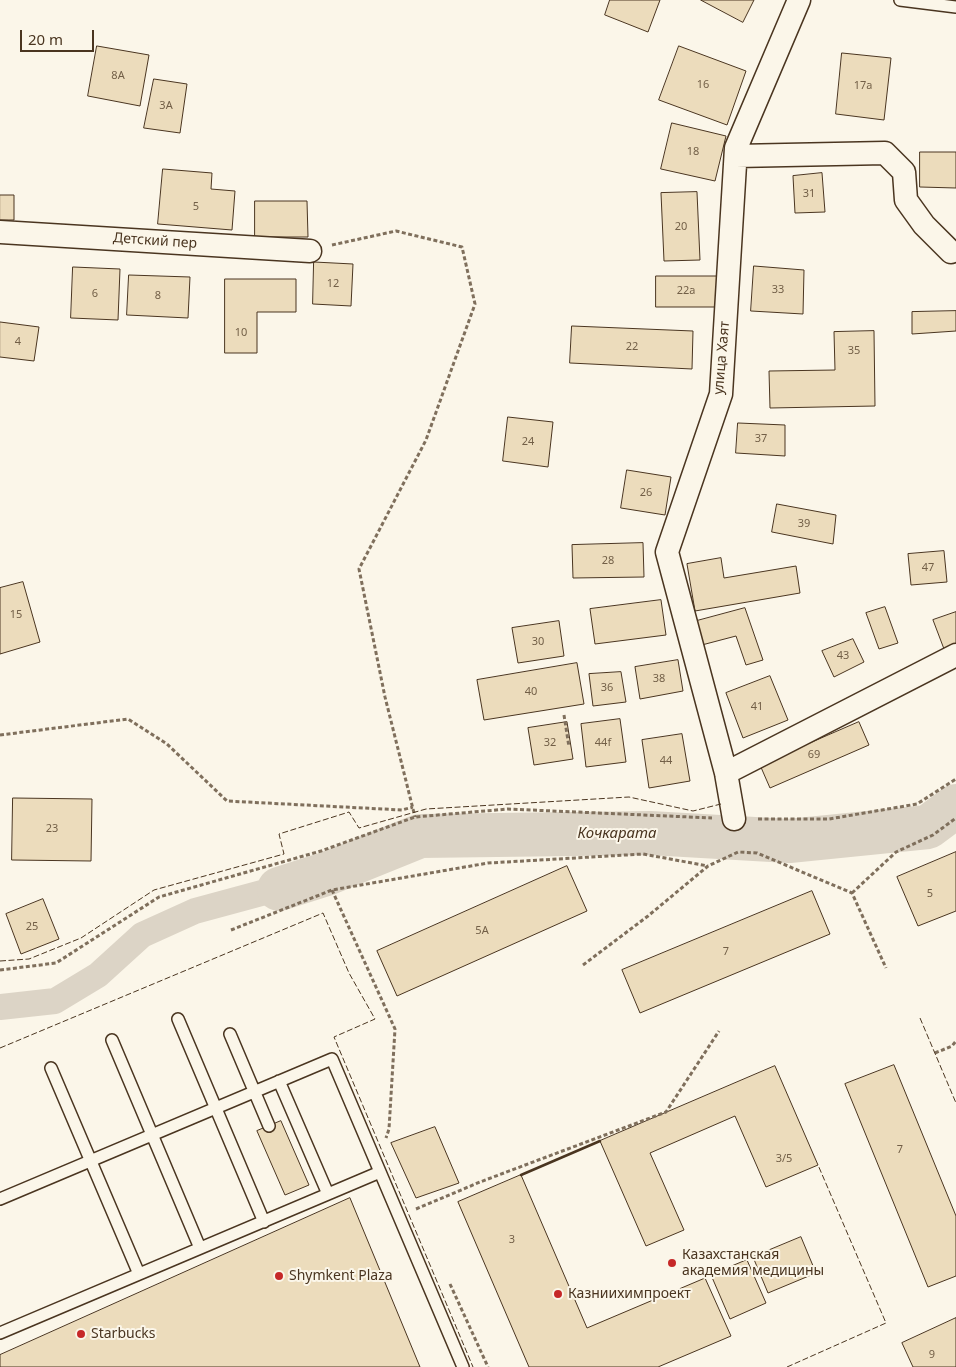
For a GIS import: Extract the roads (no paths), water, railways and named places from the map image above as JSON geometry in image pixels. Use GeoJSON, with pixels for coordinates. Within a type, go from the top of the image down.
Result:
{"type":"FeatureCollection","features":[{"type":"Feature","properties":{"kind":"street","name":"улица Хаят"},"geometry":{"type":"LineString","coordinates":[[734,820],[726,773],[667,552],[722,394],[736,148],[799,0]]}},
{"type":"Feature","properties":{"kind":"street"},"geometry":{"type":"LineString","coordinates":[[736,156],[885,153],[904,172],[906,200],[924,225],[951,252]]}},
{"type":"Feature","properties":{"kind":"street","name":"Детский пер"},"geometry":{"type":"LineString","coordinates":[[0,232],[310,251]]}},
{"type":"Feature","properties":{"kind":"street"},"geometry":{"type":"LineString","coordinates":[[726,773],[956,655]]}},
{"type":"Feature","properties":{"kind":"lane"},"geometry":{"type":"LineString","coordinates":[[900,0],[956,7]]}},
{"type":"Feature","properties":{"kind":"lane"},"geometry":{"type":"LineString","coordinates":[[178,1019],[264,1222]]}},
{"type":"Feature","properties":{"kind":"lane"},"geometry":{"type":"LineString","coordinates":[[230,1034],[269,1126]]}},
{"type":"Feature","properties":{"kind":"lane"},"geometry":{"type":"LineString","coordinates":[[112,1040],[200,1248]]}},
{"type":"Feature","properties":{"kind":"lane"},"geometry":{"type":"LineString","coordinates":[[0,1199],[332,1059],[463,1367]]}},
{"type":"Feature","properties":{"kind":"lane"},"geometry":{"type":"LineString","coordinates":[[51,1068],[139,1274]]}},
{"type":"Feature","properties":{"kind":"lane"},"geometry":{"type":"LineString","coordinates":[[280,1081],[328,1194]]}},
{"type":"Feature","properties":{"kind":"lane"},"geometry":{"type":"LineString","coordinates":[[0,1333],[380,1172]]}},
{"type":"Feature","properties":{"kind":"waterway","name":"Кочкарата"},"geometry":{"type":"LineString","coordinates":[[279,889],[326,874],[420,836],[650,833],[789,841],[928,827],[956,806]]}},
{"type":"Feature","properties":{"kind":"waterway"},"geometry":{"type":"LineString","coordinates":[[0,1007],[55,1001],[98,975],[142,935],[195,911],[280,888]]}},
{"type":"Feature","properties":{"kind":"place","name":"Казахстанская академия медицины"},"geometry":{"type":"Point","coordinates":[672,1263]}},
{"type":"Feature","properties":{"kind":"place","name":"Shymkent Plaza"},"geometry":{"type":"Point","coordinates":[279,1276]}},
{"type":"Feature","properties":{"kind":"place","name":"Казниихимпроект"},"geometry":{"type":"Point","coordinates":[558,1294]}},
{"type":"Feature","properties":{"kind":"place","name":"Starbucks"},"geometry":{"type":"Point","coordinates":[81,1334]}}]}
